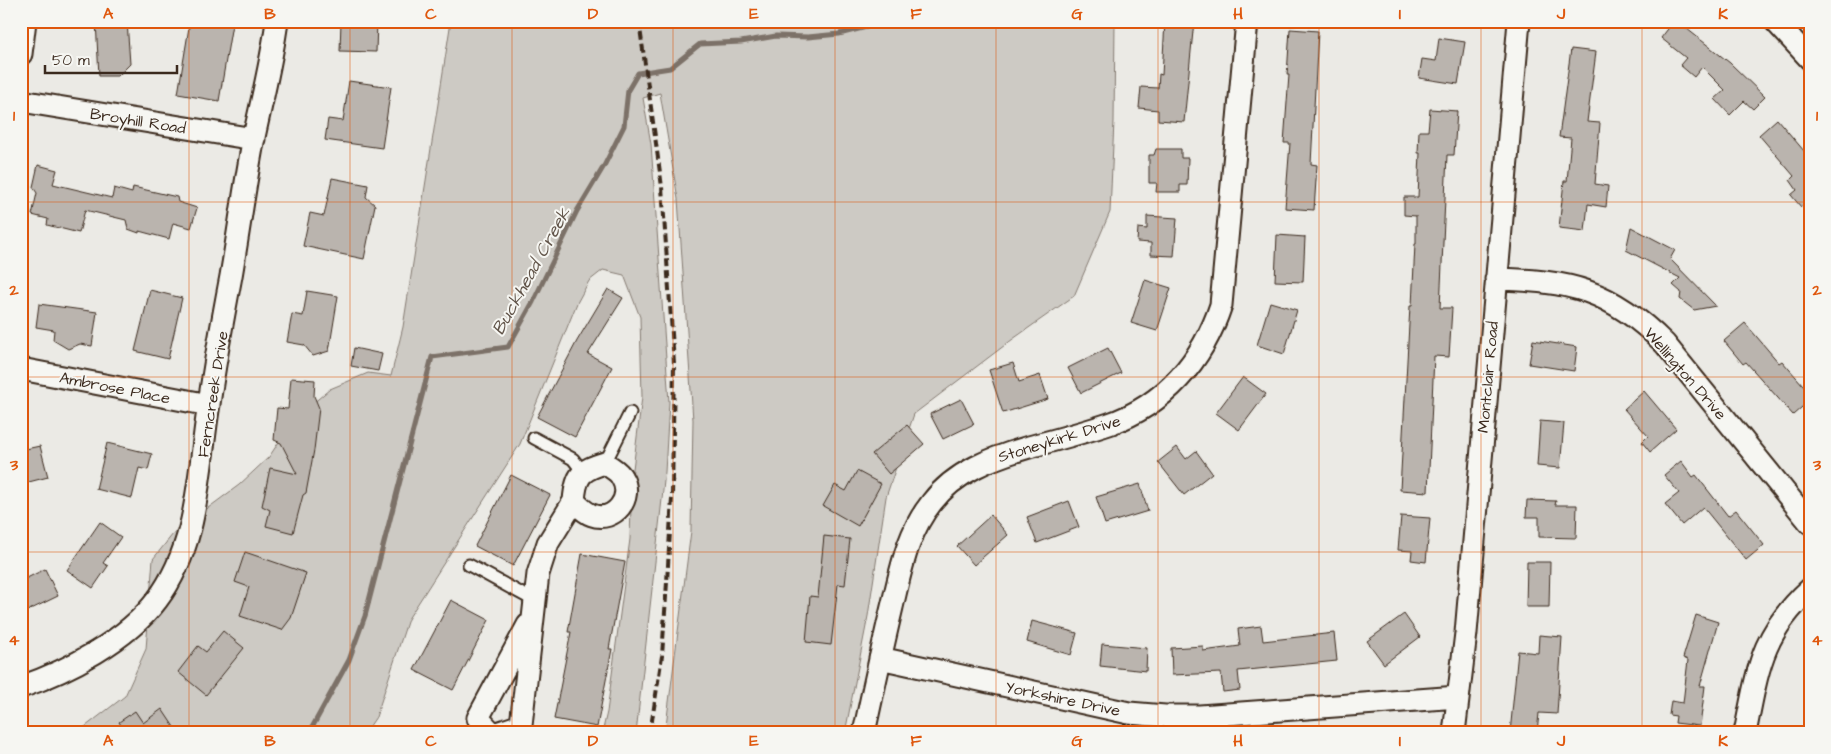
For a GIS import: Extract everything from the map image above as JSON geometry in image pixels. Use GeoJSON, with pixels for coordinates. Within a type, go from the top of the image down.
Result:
{"type":"FeatureCollection","features":[{"type":"Feature","properties":{"kind":"street"},"geometry":{"type":"LineString","coordinates":[[21,54],[25,21]]}},
{"type":"Feature","properties":{"kind":"street","name":"Ferncreek Drive"},"geometry":{"type":"LineString","coordinates":[[21,687],[48,678],[76,664],[134,624],[157,601],[172,576],[187,541],[195,508],[208,404],[254,139],[277,21]]}},
{"type":"Feature","properties":{"kind":"street","name":"Stoneykirk Drive"},"geometry":{"type":"LineString","coordinates":[[864,733],[905,555],[913,532],[932,502],[949,484],[968,470],[990,459],[1110,424],[1132,414],[1152,402],[1171,386],[1188,369],[1202,349],[1213,328],[1221,305],[1247,21]]}},
{"type":"Feature","properties":{"kind":"street","name":"Montclair Road"},"geometry":{"type":"LineString","coordinates":[[1454,733],[1466,633],[1519,21]]}},
{"type":"Feature","properties":{"kind":"street"},"geometry":{"type":"LineString","coordinates":[[1775,21],[1810,59]]}},
{"type":"Feature","properties":{"kind":"street","name":"Broyhill Road"},"geometry":{"type":"LineString","coordinates":[[21,100],[254,139]]}},
{"type":"Feature","properties":{"kind":"street","name":"Wellington Drive"},"geometry":{"type":"LineString","coordinates":[[1496,279],[1539,280],[1586,290],[1622,308],[1648,327],[1665,344],[1810,523]]}},
{"type":"Feature","properties":{"kind":"street","name":"Ambrose Place"},"geometry":{"type":"LineString","coordinates":[[21,369],[208,404]]}},
{"type":"Feature","properties":{"kind":"street"},"geometry":{"type":"LineString","coordinates":[[497,733],[521,725],[538,574],[548,543],[574,501],[577,478],[590,467],[605,463],[622,476],[626,493],[620,508],[606,516],[598,516],[583,510],[574,501]]}},
{"type":"Feature","properties":{"kind":"street"},"geometry":{"type":"LineString","coordinates":[[1745,733],[1759,664],[1768,641],[1780,620],[1810,589]]}},
{"type":"Feature","properties":{"kind":"street"},"geometry":{"type":"LineString","coordinates":[[492,733],[478,718],[534,609]]}},
{"type":"Feature","properties":{"kind":"street","name":"Yorkshire Drive"},"geometry":{"type":"LineString","coordinates":[[880,658],[1129,712],[1163,724],[1200,716],[1458,696]]}},
{"type":"Feature","properties":{"kind":"lane"},"geometry":{"type":"LineString","coordinates":[[605,463],[630,413]]}},
{"type":"Feature","properties":{"kind":"lane"},"geometry":{"type":"LineString","coordinates":[[534,438],[573,459],[583,472]]}},
{"type":"Feature","properties":{"kind":"lane"},"geometry":{"type":"LineString","coordinates":[[469,566],[534,609]]}},
{"type":"Feature","properties":{"kind":"shaded area"},"geometry":{"type":"Polygon","coordinates":[[[451,21],[1115,21],[1114,121],[1110,212],[1074,296],[1013,339],[914,414],[886,497],[868,616],[845,733],[665,733],[691,531],[693,420],[678,199],[660,93],[643,98],[651,144],[669,402],[665,472],[636,733],[594,733],[603,729],[607,712],[630,539],[632,477],[642,397],[640,317],[624,275],[603,270],[589,281],[577,303],[520,444],[408,619],[376,717],[365,733],[77,733],[125,696],[146,649],[153,559],[173,534],[239,485],[269,457],[294,419],[330,389],[368,373],[391,376],[403,327],[451,21]]]}},
{"type":"Feature","properties":{"kind":"building"},"geometry":{"type":"Polygon","coordinates":[[[96,21],[127,21],[130,64],[118,76],[99,76],[96,21]]]}},
{"type":"Feature","properties":{"kind":"building"},"geometry":{"type":"Polygon","coordinates":[[[190,21],[219,21],[232,24],[219,101],[178,94],[190,21]]]}},
{"type":"Feature","properties":{"kind":"building"},"geometry":{"type":"Polygon","coordinates":[[[341,21],[377,21],[376,52],[340,51],[341,21]]]}},
{"type":"Feature","properties":{"kind":"building"},"geometry":{"type":"Polygon","coordinates":[[[1165,21],[1194,21],[1184,122],[1158,120],[1158,110],[1139,108],[1141,87],[1158,88],[1159,74],[1162,75],[1165,21]]]}},
{"type":"Feature","properties":{"kind":"building"},"geometry":{"type":"Polygon","coordinates":[[[1674,21],[1677,21],[1730,63],[1765,97],[1753,109],[1744,101],[1730,115],[1715,99],[1725,90],[1702,67],[1694,77],[1680,65],[1686,58],[1661,38],[1674,21]]]}},
{"type":"Feature","properties":{"kind":"building"},"geometry":{"type":"Polygon","coordinates":[[[1290,29],[1318,31],[1311,164],[1317,165],[1314,210],[1285,208],[1290,143],[1284,143],[1290,29]]]}},
{"type":"Feature","properties":{"kind":"building"},"geometry":{"type":"Polygon","coordinates":[[[1439,38],[1465,42],[1458,84],[1419,78],[1422,59],[1436,61],[1439,38]]]}},
{"type":"Feature","properties":{"kind":"building"},"geometry":{"type":"Polygon","coordinates":[[[1571,49],[1596,52],[1587,122],[1600,123],[1595,184],[1608,186],[1606,207],[1588,204],[1585,231],[1559,228],[1564,181],[1567,181],[1571,138],[1559,137],[1571,49]]]}},
{"type":"Feature","properties":{"kind":"building"},"geometry":{"type":"Polygon","coordinates":[[[349,81],[391,87],[382,148],[325,140],[328,119],[343,121],[349,81]]]}},
{"type":"Feature","properties":{"kind":"building"},"geometry":{"type":"Polygon","coordinates":[[[1430,109],[1457,111],[1454,155],[1447,155],[1440,308],[1452,308],[1449,357],[1434,356],[1428,492],[1400,490],[1410,306],[1412,306],[1416,244],[1416,216],[1404,215],[1404,197],[1418,197],[1419,131],[1428,131],[1430,109]]]}},
{"type":"Feature","properties":{"kind":"building"},"geometry":{"type":"Polygon","coordinates":[[[1777,119],[1810,158],[1810,205],[1807,202],[1801,207],[1791,195],[1797,190],[1790,180],[1794,176],[1759,135],[1777,119]]]}},
{"type":"Feature","properties":{"kind":"building"},"geometry":{"type":"Polygon","coordinates":[[[1156,149],[1181,149],[1181,158],[1188,158],[1187,185],[1180,185],[1180,192],[1156,192],[1157,183],[1149,183],[1149,155],[1154,155],[1156,149]]]}},
{"type":"Feature","properties":{"kind":"building"},"geometry":{"type":"Polygon","coordinates":[[[38,165],[57,170],[53,184],[112,198],[114,188],[132,193],[133,187],[177,197],[178,202],[197,208],[191,228],[173,223],[169,239],[139,231],[139,233],[128,229],[126,220],[85,210],[79,233],[47,225],[48,219],[32,215],[37,193],[33,187],[38,165]]]}},
{"type":"Feature","properties":{"kind":"building"},"geometry":{"type":"Polygon","coordinates":[[[332,178],[368,185],[366,197],[375,205],[364,259],[303,246],[310,213],[324,216],[332,178]]]}},
{"type":"Feature","properties":{"kind":"building"},"geometry":{"type":"Polygon","coordinates":[[[1147,216],[1177,218],[1174,256],[1151,255],[1151,243],[1137,242],[1138,228],[1147,229],[1147,216]]]}},
{"type":"Feature","properties":{"kind":"building"},"geometry":{"type":"Polygon","coordinates":[[[1631,227],[1675,250],[1670,259],[1716,306],[1694,310],[1680,299],[1681,292],[1673,285],[1680,278],[1626,250],[1631,227]]]}},
{"type":"Feature","properties":{"kind":"building"},"geometry":{"type":"Polygon","coordinates":[[[1277,235],[1305,237],[1303,282],[1275,281],[1277,235]]]}},
{"type":"Feature","properties":{"kind":"building"},"geometry":{"type":"Polygon","coordinates":[[[1145,280],[1171,288],[1157,331],[1131,323],[1145,280]]]}},
{"type":"Feature","properties":{"kind":"building"},"geometry":{"type":"Polygon","coordinates":[[[608,289],[623,298],[588,354],[612,367],[575,437],[537,417],[577,341],[608,289]]]}},
{"type":"Feature","properties":{"kind":"building"},"geometry":{"type":"Polygon","coordinates":[[[150,290],[182,298],[168,359],[135,351],[150,290]]]}},
{"type":"Feature","properties":{"kind":"building"},"geometry":{"type":"Polygon","coordinates":[[[307,291],[338,296],[329,351],[313,356],[304,345],[287,342],[292,314],[303,316],[307,291]]]}},
{"type":"Feature","properties":{"kind":"building"},"geometry":{"type":"Polygon","coordinates":[[[1270,302],[1297,310],[1284,354],[1257,345],[1270,302]]]}},
{"type":"Feature","properties":{"kind":"building"},"geometry":{"type":"Polygon","coordinates":[[[39,304],[97,312],[92,346],[80,344],[68,349],[53,340],[54,330],[36,327],[39,304]]]}},
{"type":"Feature","properties":{"kind":"building"},"geometry":{"type":"Polygon","coordinates":[[[1745,323],[1779,363],[1782,361],[1810,393],[1810,400],[1793,415],[1746,362],[1743,364],[1724,341],[1745,323]]]}},
{"type":"Feature","properties":{"kind":"building"},"geometry":{"type":"Polygon","coordinates":[[[1533,340],[1577,347],[1574,371],[1529,364],[1533,340]]]}},
{"type":"Feature","properties":{"kind":"building"},"geometry":{"type":"Polygon","coordinates":[[[354,348],[382,354],[378,371],[351,366],[354,348]]]}},
{"type":"Feature","properties":{"kind":"building"},"geometry":{"type":"Polygon","coordinates":[[[1108,348],[1121,373],[1081,393],[1068,368],[1108,348]]]}},
{"type":"Feature","properties":{"kind":"building"},"geometry":{"type":"Polygon","coordinates":[[[1013,363],[1019,382],[1040,375],[1048,399],[1003,413],[989,370],[1013,363]]]}},
{"type":"Feature","properties":{"kind":"building"},"geometry":{"type":"Polygon","coordinates":[[[1243,377],[1266,394],[1239,430],[1216,413],[1243,377]]]}},
{"type":"Feature","properties":{"kind":"building"},"geometry":{"type":"Polygon","coordinates":[[[291,378],[315,380],[314,396],[319,408],[306,493],[303,495],[293,533],[266,526],[270,510],[262,506],[270,468],[297,474],[281,443],[274,440],[277,408],[288,409],[291,378]]]}},
{"type":"Feature","properties":{"kind":"building"},"geometry":{"type":"Polygon","coordinates":[[[1644,391],[1676,429],[1650,452],[1642,442],[1648,436],[1624,409],[1644,391]]]}},
{"type":"Feature","properties":{"kind":"building"},"geometry":{"type":"Polygon","coordinates":[[[961,399],[974,424],[943,439],[930,414],[961,399]]]}},
{"type":"Feature","properties":{"kind":"building"},"geometry":{"type":"Polygon","coordinates":[[[1540,421],[1564,423],[1560,468],[1537,466],[1540,421]]]}},
{"type":"Feature","properties":{"kind":"building"},"geometry":{"type":"Polygon","coordinates":[[[907,425],[924,444],[889,474],[872,454],[907,425]]]}},
{"type":"Feature","properties":{"kind":"building"},"geometry":{"type":"Polygon","coordinates":[[[107,443],[152,454],[148,470],[139,468],[132,498],[96,489],[107,443]]]}},
{"type":"Feature","properties":{"kind":"building"},"geometry":{"type":"Polygon","coordinates":[[[40,446],[48,477],[21,484],[21,450],[40,446]]]}},
{"type":"Feature","properties":{"kind":"building"},"geometry":{"type":"Polygon","coordinates":[[[1177,447],[1186,459],[1196,451],[1212,473],[1184,495],[1158,462],[1177,447]]]}},
{"type":"Feature","properties":{"kind":"building"},"geometry":{"type":"Polygon","coordinates":[[[1681,461],[1693,477],[1696,475],[1728,516],[1736,510],[1764,545],[1746,560],[1703,507],[1682,525],[1665,504],[1679,493],[1664,475],[1681,461]]]}},
{"type":"Feature","properties":{"kind":"building"},"geometry":{"type":"Polygon","coordinates":[[[857,471],[881,484],[858,526],[823,506],[835,485],[846,491],[857,471]]]}},
{"type":"Feature","properties":{"kind":"building"},"geometry":{"type":"Polygon","coordinates":[[[511,475],[550,495],[513,566],[475,546],[511,475]]]}},
{"type":"Feature","properties":{"kind":"building"},"geometry":{"type":"Polygon","coordinates":[[[1140,484],[1148,511],[1105,524],[1096,497],[1140,484]]]}},
{"type":"Feature","properties":{"kind":"building"},"geometry":{"type":"Polygon","coordinates":[[[1527,500],[1556,501],[1555,505],[1577,505],[1576,538],[1539,537],[1539,517],[1526,517],[1527,500]]]}},
{"type":"Feature","properties":{"kind":"building"},"geometry":{"type":"Polygon","coordinates":[[[1069,501],[1079,527],[1037,543],[1027,517],[1069,501]]]}},
{"type":"Feature","properties":{"kind":"building"},"geometry":{"type":"Polygon","coordinates":[[[991,515],[1008,535],[974,565],[957,546],[991,515]]]}},
{"type":"Feature","properties":{"kind":"building"},"geometry":{"type":"Polygon","coordinates":[[[1401,516],[1430,518],[1426,562],[1411,560],[1412,551],[1398,550],[1401,516]]]}},
{"type":"Feature","properties":{"kind":"building"},"geometry":{"type":"Polygon","coordinates":[[[100,522],[121,537],[103,563],[108,566],[93,588],[67,570],[100,522]]]}},
{"type":"Feature","properties":{"kind":"building"},"geometry":{"type":"Polygon","coordinates":[[[824,536],[850,539],[845,585],[838,584],[831,645],[806,642],[810,596],[818,597],[824,536]]]}},
{"type":"Feature","properties":{"kind":"building"},"geometry":{"type":"Polygon","coordinates":[[[245,552],[306,573],[291,618],[282,630],[240,616],[249,587],[235,582],[245,552]]]}},
{"type":"Feature","properties":{"kind":"building"},"geometry":{"type":"Polygon","coordinates":[[[582,554],[625,562],[609,649],[612,649],[597,727],[554,719],[571,632],[568,632],[582,554]]]}},
{"type":"Feature","properties":{"kind":"building"},"geometry":{"type":"Polygon","coordinates":[[[1527,562],[1550,562],[1549,607],[1526,607],[1527,562]]]}},
{"type":"Feature","properties":{"kind":"building"},"geometry":{"type":"Polygon","coordinates":[[[45,569],[58,596],[21,614],[21,581],[45,569]]]}},
{"type":"Feature","properties":{"kind":"building"},"geometry":{"type":"Polygon","coordinates":[[[451,600],[489,620],[453,690],[414,670],[451,600]]]}},
{"type":"Feature","properties":{"kind":"building"},"geometry":{"type":"Polygon","coordinates":[[[1404,614],[1420,637],[1384,664],[1367,641],[1404,614]]]}},
{"type":"Feature","properties":{"kind":"building"},"geometry":{"type":"Polygon","coordinates":[[[1696,615],[1718,622],[1700,686],[1705,686],[1700,726],[1675,723],[1676,716],[1669,715],[1671,701],[1683,703],[1688,660],[1683,658],[1696,615]]]}},
{"type":"Feature","properties":{"kind":"building"},"geometry":{"type":"Polygon","coordinates":[[[1032,621],[1077,633],[1071,655],[1027,642],[1032,621]]]}},
{"type":"Feature","properties":{"kind":"building"},"geometry":{"type":"Polygon","coordinates":[[[1261,626],[1263,641],[1334,633],[1337,661],[1238,671],[1240,690],[1223,692],[1221,673],[1172,675],[1171,648],[1203,646],[1203,651],[1240,646],[1238,629],[1261,626]]]}},
{"type":"Feature","properties":{"kind":"building"},"geometry":{"type":"Polygon","coordinates":[[[223,631],[244,648],[206,695],[178,672],[198,646],[206,652],[223,631]]]}},
{"type":"Feature","properties":{"kind":"building"},"geometry":{"type":"Polygon","coordinates":[[[1539,635],[1562,637],[1557,714],[1539,713],[1537,733],[1510,733],[1518,651],[1538,653],[1539,635]]]}},
{"type":"Feature","properties":{"kind":"building"},"geometry":{"type":"Polygon","coordinates":[[[1102,644],[1147,648],[1146,671],[1100,666],[1102,644]]]}},
{"type":"Feature","properties":{"kind":"building"},"geometry":{"type":"Polygon","coordinates":[[[162,709],[178,733],[126,733],[119,722],[135,711],[143,723],[162,709]]]}},
{"type":"Feature","properties":{"kind":"waterway","name":"Buckhead Creek"},"geometry":{"type":"LineString","coordinates":[[309,733],[349,660],[365,616],[432,357],[508,347],[533,302],[577,211],[604,166],[624,126],[628,90],[638,73],[670,68],[700,44],[741,42],[776,36],[808,37],[839,34],[890,21]]}},
{"type":"Feature","properties":{"kind":"railway"},"geometry":{"type":"LineString","coordinates":[[639,21],[662,187],[674,363],[672,498],[667,582],[662,656],[650,733]]}}]}
